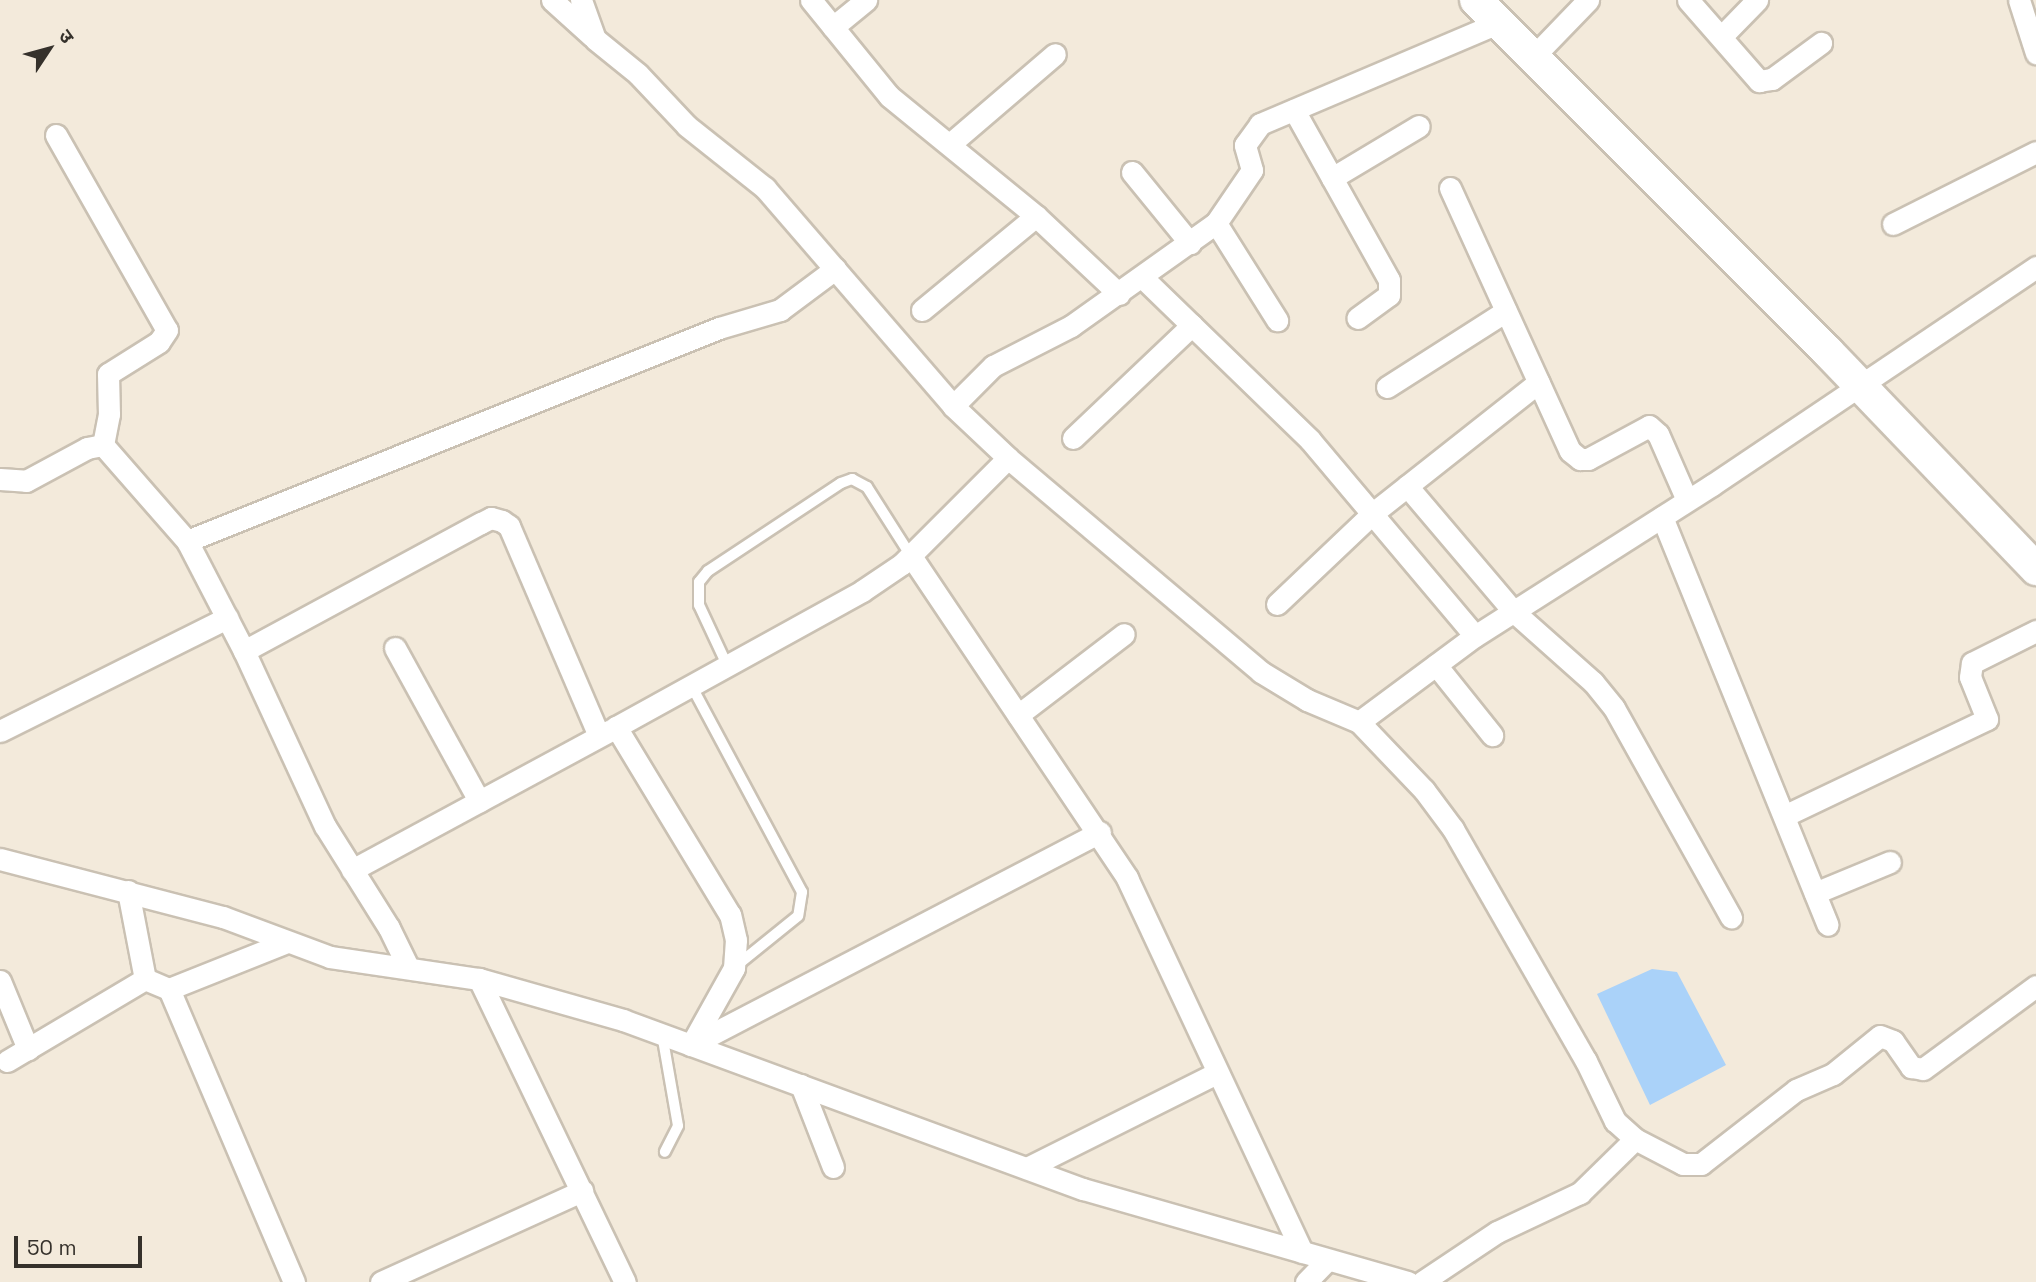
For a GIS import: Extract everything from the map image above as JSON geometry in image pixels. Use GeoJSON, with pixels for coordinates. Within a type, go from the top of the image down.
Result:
{"type":"FeatureCollection","features":[{"type":"Feature","properties":{"kind":"main road"},"geometry":{"type":"LineString","coordinates":[[1476,0],[2032,558]]}},
{"type":"Feature","properties":{"kind":"street"},"geometry":{"type":"LineString","coordinates":[[552,0],[638,74],[687,126],[758,181],[953,405],[1008,458],[1261,672],[1307,700],[1359,722],[1424,790],[1453,829],[1586,1061],[1615,1121],[1635,1139],[1683,1164],[1701,1164],[1796,1090],[1833,1074],[1880,1036],[1893,1041],[1911,1067],[1923,1069],[2036,986]]}},
{"type":"Feature","properties":{"kind":"street"},"geometry":{"type":"LineString","coordinates":[[581,0],[595,39]]}},
{"type":"Feature","properties":{"kind":"street"},"geometry":{"type":"LineString","coordinates":[[811,0],[889,96],[1036,216],[1119,293]]}},
{"type":"Feature","properties":{"kind":"street"},"geometry":{"type":"LineString","coordinates":[[833,27],[866,0]]}},
{"type":"Feature","properties":{"kind":"street"},"geometry":{"type":"LineString","coordinates":[[1534,56],[1588,0]]}},
{"type":"Feature","properties":{"kind":"street"},"geometry":{"type":"LineString","coordinates":[[1688,0],[1723,35],[1759,81],[1772,79],[1821,43]]}},
{"type":"Feature","properties":{"kind":"street"},"geometry":{"type":"LineString","coordinates":[[1723,35],[1757,0]]}},
{"type":"Feature","properties":{"kind":"street"},"geometry":{"type":"LineString","coordinates":[[2020,0],[2036,53]]}},
{"type":"Feature","properties":{"kind":"street"},"geometry":{"type":"LineString","coordinates":[[953,405],[993,366],[1071,326],[1143,278],[1216,223],[1252,170],[1245,145],[1249,134],[1260,124],[1500,22]]}},
{"type":"Feature","properties":{"kind":"street"},"geometry":{"type":"LineString","coordinates":[[950,144],[1055,54]]}},
{"type":"Feature","properties":{"kind":"street"},"geometry":{"type":"LineString","coordinates":[[1294,110],[1392,288],[1385,299],[1357,318]]}},
{"type":"Feature","properties":{"kind":"street"},"geometry":{"type":"LineString","coordinates":[[1332,178],[1419,126]]}},
{"type":"Feature","properties":{"kind":"street"},"geometry":{"type":"LineString","coordinates":[[57,135],[167,330],[159,342],[108,374],[109,414],[103,445]]}},
{"type":"Feature","properties":{"kind":"street"},"geometry":{"type":"LineString","coordinates":[[1893,224],[2036,152]]}},
{"type":"Feature","properties":{"kind":"street"},"geometry":{"type":"LineString","coordinates":[[1132,172],[1190,243]]}},
{"type":"Feature","properties":{"kind":"street"},"geometry":{"type":"LineString","coordinates":[[1450,188],[1574,456],[1588,459],[1649,426],[1658,433],[1687,500]]}},
{"type":"Feature","properties":{"kind":"street"},"geometry":{"type":"LineString","coordinates":[[922,310],[1036,216]]}},
{"type":"Feature","properties":{"kind":"street"},"geometry":{"type":"LineString","coordinates":[[1216,223],[1277,320]]}},
{"type":"Feature","properties":{"kind":"street"},"geometry":{"type":"LineString","coordinates":[[1359,722],[1475,636],[1662,517],[2036,267]]}},
{"type":"Feature","properties":{"kind":"street"},"geometry":{"type":"LineString","coordinates":[[187,541],[719,328],[780,310],[835,269]]}},
{"type":"Feature","properties":{"kind":"street"},"geometry":{"type":"LineString","coordinates":[[1143,278],[1261,388],[1373,513],[1475,636]]}},
{"type":"Feature","properties":{"kind":"street"},"geometry":{"type":"LineString","coordinates":[[1388,387],[1506,311]]}},
{"type":"Feature","properties":{"kind":"street"},"geometry":{"type":"LineString","coordinates":[[1073,439],[1192,325]]}},
{"type":"Feature","properties":{"kind":"street"},"geometry":{"type":"LineString","coordinates":[[1277,604],[1373,513],[1539,382]]}},
{"type":"Feature","properties":{"kind":"street"},"geometry":{"type":"LineString","coordinates":[[0,479],[26,481],[87,448],[103,445]]}},
{"type":"Feature","properties":{"kind":"street"},"geometry":{"type":"LineString","coordinates":[[103,445],[187,541],[244,650],[325,826],[389,928],[408,967]]}},
{"type":"Feature","properties":{"kind":"street"},"geometry":{"type":"LineString","coordinates":[[352,870],[862,591],[911,556],[1008,458]]}},
{"type":"Feature","properties":{"kind":"street"},"geometry":{"type":"LineString","coordinates":[[1407,486],[1513,611],[1593,682],[1614,708],[1731,917]]}},
{"type":"Feature","properties":{"kind":"street"},"geometry":{"type":"LineString","coordinates":[[1662,517],[1828,925]]}},
{"type":"Feature","properties":{"kind":"street"},"geometry":{"type":"LineString","coordinates":[[244,650],[481,523],[502,521],[509,526],[608,732],[730,915],[736,940],[734,968],[691,1045]]}},
{"type":"Feature","properties":{"kind":"street"},"geometry":{"type":"LineString","coordinates":[[911,556],[1100,832],[1127,878],[1302,1252]]}},
{"type":"Feature","properties":{"kind":"street"},"geometry":{"type":"LineString","coordinates":[[0,731],[228,618]]}},
{"type":"Feature","properties":{"kind":"street"},"geometry":{"type":"LineString","coordinates":[[1784,816],[1987,719],[1970,677],[1972,663],[2036,631]]}},
{"type":"Feature","properties":{"kind":"street"},"geometry":{"type":"LineString","coordinates":[[1018,715],[1124,634]]}},
{"type":"Feature","properties":{"kind":"street"},"geometry":{"type":"LineString","coordinates":[[395,648],[479,802]]}},
{"type":"Feature","properties":{"kind":"street"},"geometry":{"type":"LineString","coordinates":[[1436,665],[1492,735]]}},
{"type":"Feature","properties":{"kind":"street"},"geometry":{"type":"LineString","coordinates":[[691,1045],[1100,832]]}},
{"type":"Feature","properties":{"kind":"street"},"geometry":{"type":"LineString","coordinates":[[0,859],[223,917],[330,957],[479,979],[662,1034],[1027,1168],[1327,1260],[1348,1275],[1408,1282]]}},
{"type":"Feature","properties":{"kind":"street"},"geometry":{"type":"LineString","coordinates":[[1815,893],[1890,862]]}},
{"type":"Feature","properties":{"kind":"street"},"geometry":{"type":"LineString","coordinates":[[128,891],[145,979]]}},
{"type":"Feature","properties":{"kind":"street"},"geometry":{"type":"LineString","coordinates":[[169,989],[287,942]]}},
{"type":"Feature","properties":{"kind":"street"},"geometry":{"type":"LineString","coordinates":[[145,979],[169,989],[294,1282]]}},
{"type":"Feature","properties":{"kind":"street"},"geometry":{"type":"LineString","coordinates":[[7,1061],[145,979]]}},
{"type":"Feature","properties":{"kind":"street"},"geometry":{"type":"LineString","coordinates":[[479,979],[625,1282]]}},
{"type":"Feature","properties":{"kind":"street"},"geometry":{"type":"LineString","coordinates":[[0,981],[28,1049]]}},
{"type":"Feature","properties":{"kind":"street"},"geometry":{"type":"LineString","coordinates":[[1027,1168],[1217,1073]]}},
{"type":"Feature","properties":{"kind":"street"},"geometry":{"type":"LineString","coordinates":[[801,1085],[833,1167]]}},
{"type":"Feature","properties":{"kind":"street"},"geometry":{"type":"LineString","coordinates":[[1422,1282],[1497,1232],[1580,1192],[1635,1139]]}},
{"type":"Feature","properties":{"kind":"street"},"geometry":{"type":"LineString","coordinates":[[381,1282],[582,1191]]}},
{"type":"Feature","properties":{"kind":"street"},"geometry":{"type":"LineString","coordinates":[[1306,1282],[1327,1260]]}},
{"type":"Feature","properties":{"kind":"lane"},"geometry":{"type":"LineString","coordinates":[[727,664],[699,605],[699,582],[708,571],[841,483],[852,479],[867,487],[911,556]]}},
{"type":"Feature","properties":{"kind":"lane"},"geometry":{"type":"LineString","coordinates":[[691,685],[802,892],[797,916],[734,968]]}},
{"type":"Feature","properties":{"kind":"lane"},"geometry":{"type":"LineString","coordinates":[[662,1034],[678,1126],[665,1152]]}},
{"type":"Feature","properties":{"kind":"water"},"geometry":{"type":"Polygon","coordinates":[[[1652,969],[1677,972],[1726,1065],[1650,1105],[1597,994],[1652,969]]]}}]}
